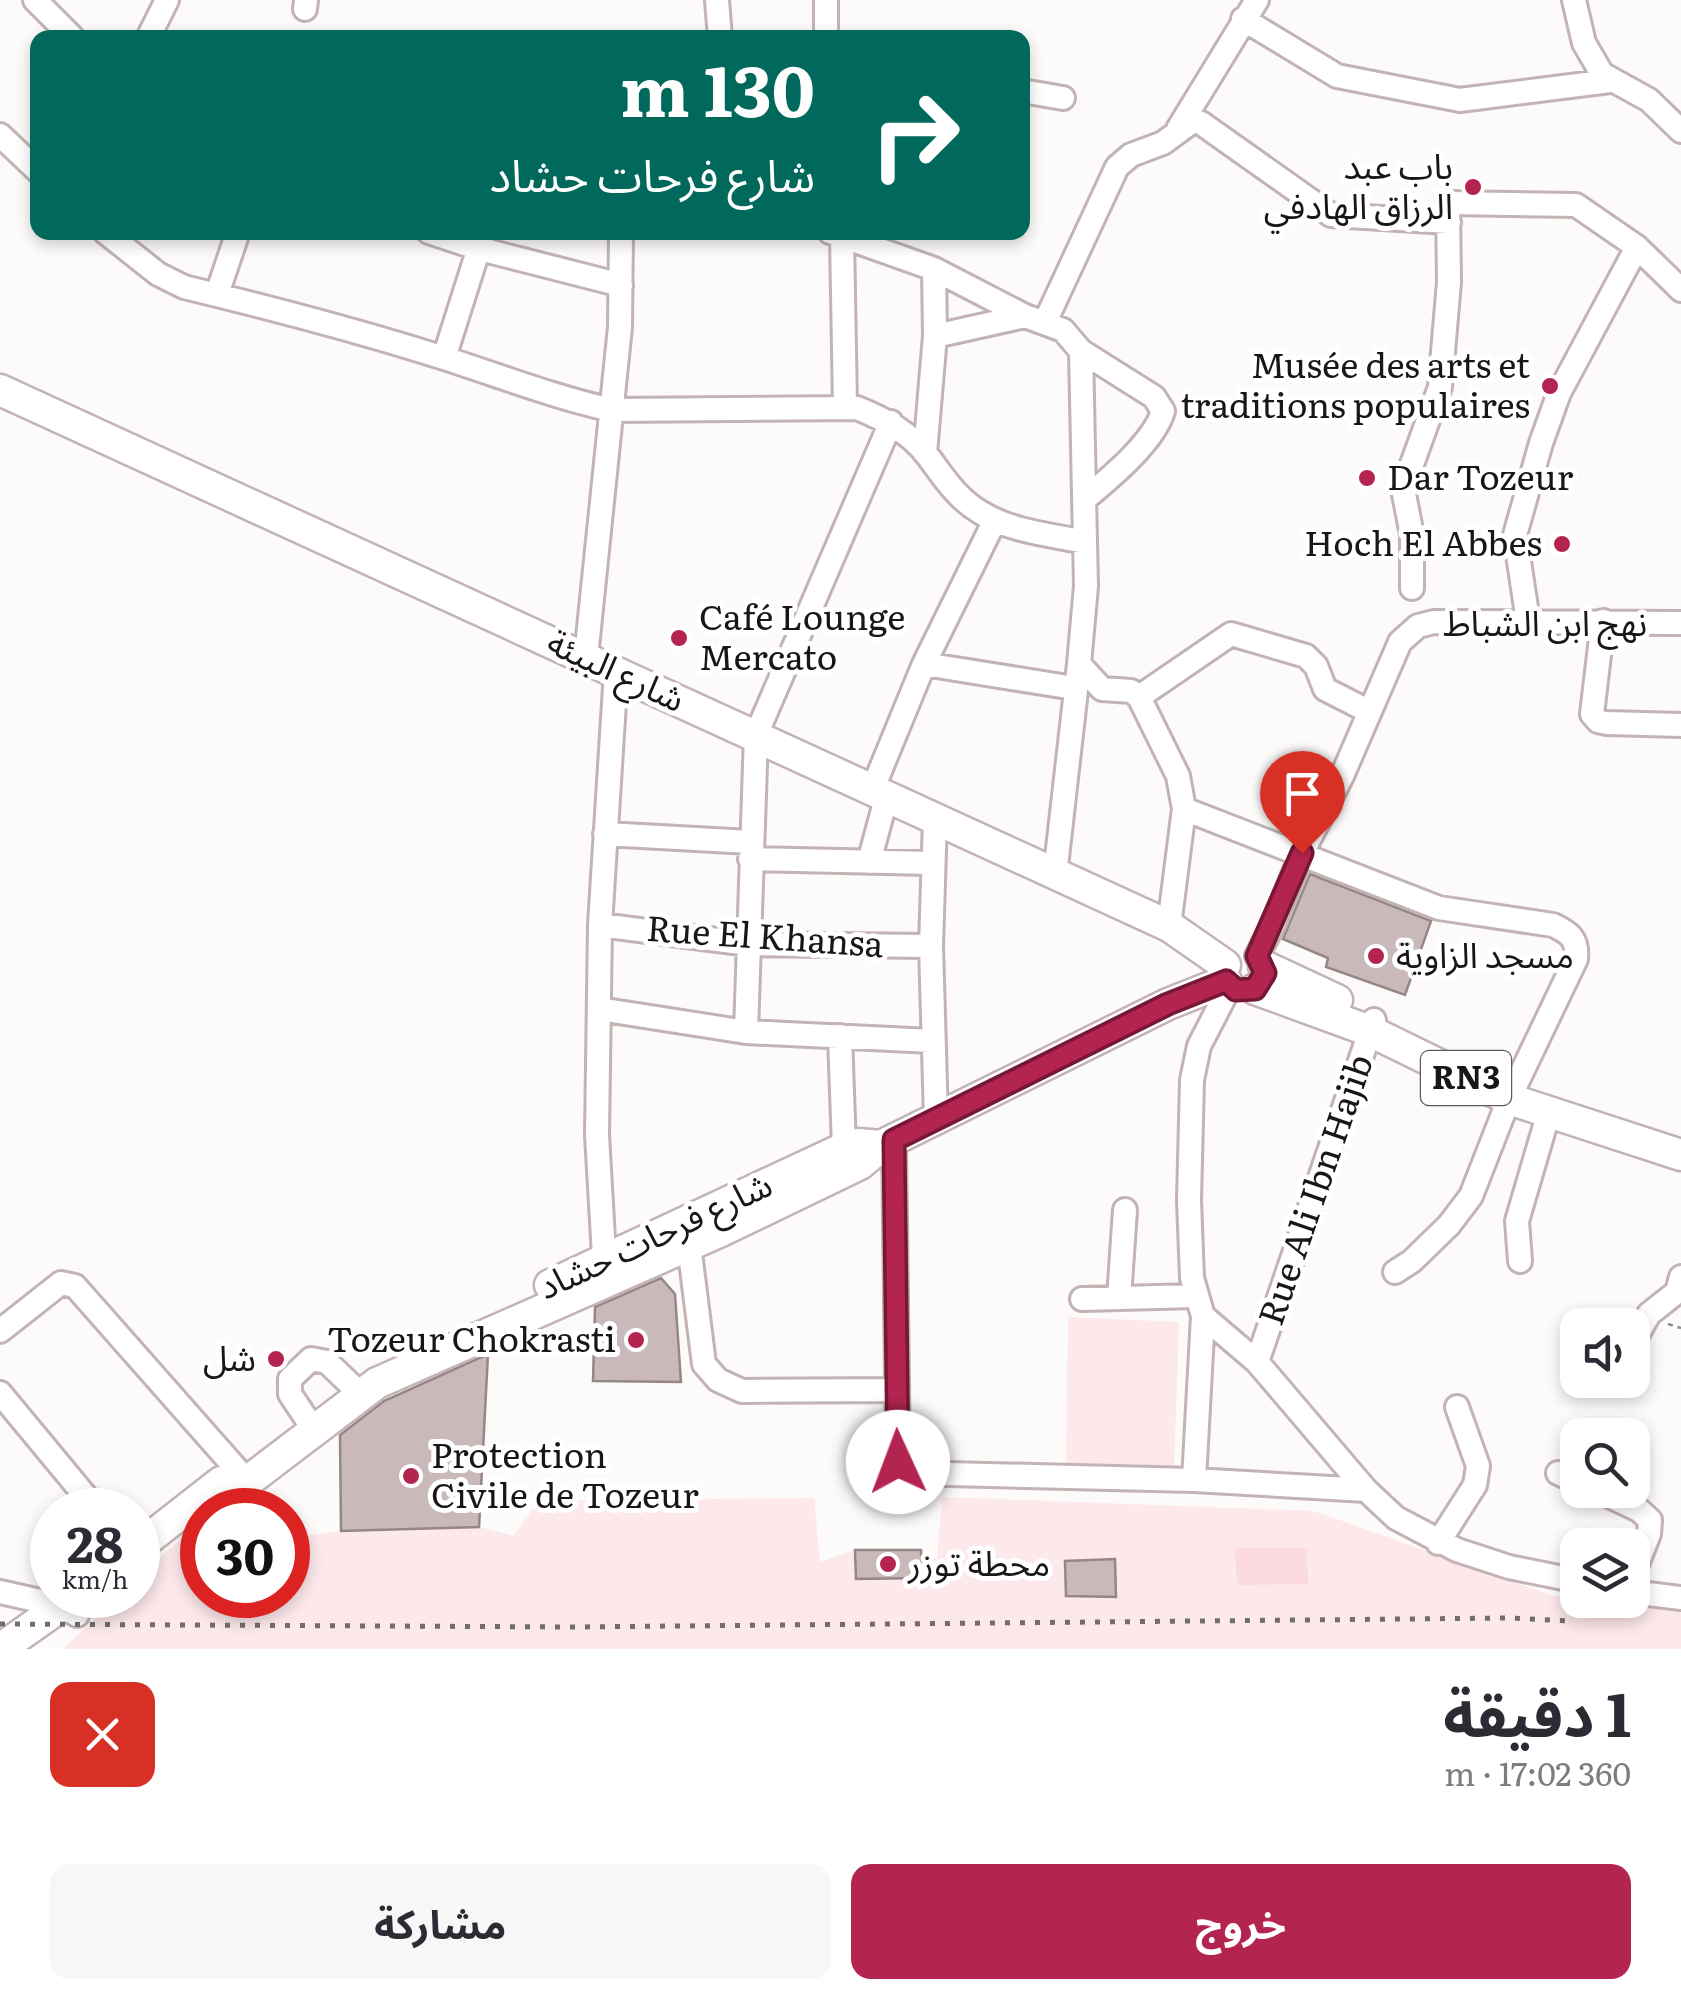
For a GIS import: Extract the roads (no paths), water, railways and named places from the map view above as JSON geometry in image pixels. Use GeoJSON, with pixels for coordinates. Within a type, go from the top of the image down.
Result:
{"type":"FeatureCollection","features":[{"type":"Feature","properties":{"kind":"main road","name":"شارع البيئة"},"geometry":{"type":"LineString","coordinates":[[0,390],[1169,926],[1243,974]]}},
{"type":"Feature","properties":{"kind":"main road","name":"RN3"},"geometry":{"type":"LineString","coordinates":[[1243,974],[1372,1024],[1550,1112],[1681,1154]]}},
{"type":"Feature","properties":{"kind":"main road","name":"شارع فرحات حشاد"},"geometry":{"type":"LineString","coordinates":[[230,1488],[306,1418],[376,1366],[718,1220],[860,1164],[888,1143],[936,1119],[1168,1004],[1243,974]]}},
{"type":"Feature","properties":{"kind":"main road","name":"RN3"},"geometry":{"type":"LineString","coordinates":[[1513,1094],[1681,1140]]}},
{"type":"Feature","properties":{"kind":"main road","name":"شارع فرحات حشاد"},"geometry":{"type":"LineString","coordinates":[[160,1532],[376,1383],[604,1271],[689,1245],[718,1220],[844,1148],[888,1143]]}},
{"type":"Feature","properties":{"kind":"main road"},"geometry":{"type":"LineString","coordinates":[[160,1548],[180,1532]]}},
{"type":"Feature","properties":{"kind":"main road"},"geometry":{"type":"LineString","coordinates":[[27,1645],[57,1618]]}},
{"type":"Feature","properties":{"kind":"street"},"geometry":{"type":"LineString","coordinates":[[35,0],[65,30]]}},
{"type":"Feature","properties":{"kind":"street"},"geometry":{"type":"LineString","coordinates":[[152,30],[167,0]]}},
{"type":"Feature","properties":{"kind":"street"},"geometry":{"type":"LineString","coordinates":[[717,0],[719,30]]}},
{"type":"Feature","properties":{"kind":"street"},"geometry":{"type":"LineString","coordinates":[[826,0],[826,30]]}},
{"type":"Feature","properties":{"kind":"street"},"geometry":{"type":"LineString","coordinates":[[1574,0],[1584,43],[1593,62],[1610,81],[1649,100],[1681,131]]}},
{"type":"Feature","properties":{"kind":"street"},"geometry":{"type":"LineString","coordinates":[[1175,135],[1250,9],[1337,76],[1460,100],[1610,81]]}},
{"type":"Feature","properties":{"kind":"street"},"geometry":{"type":"LineString","coordinates":[[1030,92],[1063,98]]}},
{"type":"Feature","properties":{"kind":"street"},"geometry":{"type":"LineString","coordinates":[[1035,319],[1117,167],[1131,155],[1175,135],[1188,123],[1201,123],[1331,215],[1449,222]]}},
{"type":"Feature","properties":{"kind":"street"},"geometry":{"type":"LineString","coordinates":[[0,135],[30,164]]}},
{"type":"Feature","properties":{"kind":"street"},"geometry":{"type":"LineString","coordinates":[[1412,588],[1412,535],[1403,490],[1440,387],[1449,282],[1448,203],[1576,206],[1637,247],[1681,290]]}},
{"type":"Feature","properties":{"kind":"street"},"geometry":{"type":"LineString","coordinates":[[115,240],[158,274],[184,286],[444,358],[540,392],[612,410],[857,408],[891,422],[926,452],[958,496],[995,520],[1085,542]]}},
{"type":"Feature","properties":{"kind":"street"},"geometry":{"type":"LineString","coordinates":[[217,294],[235,240]]}},
{"type":"Feature","properties":{"kind":"street"},"geometry":{"type":"LineString","coordinates":[[586,657],[612,410],[621,240]]}},
{"type":"Feature","properties":{"kind":"street"},"geometry":{"type":"LineString","coordinates":[[836,240],[845,407]]}},
{"type":"Feature","properties":{"kind":"street"},"geometry":{"type":"LineString","coordinates":[[875,240],[1063,330],[1081,351],[1154,398],[1162,411],[1155,427],[1117,472],[1086,498]]}},
{"type":"Feature","properties":{"kind":"street"},"geometry":{"type":"LineString","coordinates":[[444,358],[482,241],[621,285]]}},
{"type":"Feature","properties":{"kind":"street"},"geometry":{"type":"LineString","coordinates":[[1528,622],[1515,535],[1541,443],[1558,393],[1637,247]]}},
{"type":"Feature","properties":{"kind":"street"},"geometry":{"type":"LineString","coordinates":[[926,452],[935,336],[934,269]]}},
{"type":"Feature","properties":{"kind":"street"},"geometry":{"type":"LineString","coordinates":[[935,336],[1035,319]]}},
{"type":"Feature","properties":{"kind":"street"},"geometry":{"type":"LineString","coordinates":[[1055,875],[1086,586],[1081,351]]}},
{"type":"Feature","properties":{"kind":"street"},"geometry":{"type":"LineString","coordinates":[[746,1032],[756,735],[891,422]]}},
{"type":"Feature","properties":{"kind":"street"},"geometry":{"type":"LineString","coordinates":[[869,862],[880,791],[924,664],[995,520]]}},
{"type":"Feature","properties":{"kind":"street","name":"نهج ابن الشباط"},"geometry":{"type":"LineString","coordinates":[[1194,1480],[1199,1306],[1189,1200],[1192,1080],[1199,1046],[1243,974],[1342,776],[1400,642],[1418,626],[1434,622],[1681,623]]}},
{"type":"Feature","properties":{"kind":"street"},"geometry":{"type":"LineString","coordinates":[[1604,622],[1592,714],[1607,723],[1681,725]]}},
{"type":"Feature","properties":{"kind":"street"},"geometry":{"type":"LineString","coordinates":[[1139,697],[1231,634],[1306,656],[1316,666],[1325,689],[1368,711]]}},
{"type":"Feature","properties":{"kind":"street"},"geometry":{"type":"LineString","coordinates":[[924,664],[1074,688]]}},
{"type":"Feature","properties":{"kind":"street"},"geometry":{"type":"LineString","coordinates":[[1079,664],[1102,689],[1131,691],[1139,697],[1178,776],[1184,809],[1169,926]]}},
{"type":"Feature","properties":{"kind":"street"},"geometry":{"type":"LineString","coordinates":[[604,1271],[597,1135],[600,925],[616,671]]}},
{"type":"Feature","properties":{"kind":"street"},"geometry":{"type":"LineString","coordinates":[[1184,809],[1439,908],[1553,925],[1575,941],[1576,959],[1464,1206],[1412,1260],[1395,1272]]}},
{"type":"Feature","properties":{"kind":"street"},"geometry":{"type":"LineString","coordinates":[[935,818],[931,946],[936,1119]]}},
{"type":"Feature","properties":{"kind":"street"},"geometry":{"type":"LineString","coordinates":[[606,834],[869,862],[931,864]]}},
{"type":"Feature","properties":{"kind":"street","name":"Rue El Khansa"},"geometry":{"type":"LineString","coordinates":[[600,925],[749,944],[931,946]]}},
{"type":"Feature","properties":{"kind":"street"},"geometry":{"type":"LineString","coordinates":[[599,1008],[746,1032],[932,1040]]}},
{"type":"Feature","properties":{"kind":"street","name":"Rue Ali Ibn Hajib"},"geometry":{"type":"LineString","coordinates":[[1257,1362],[1372,1024]]}},
{"type":"Feature","properties":{"kind":"street"},"geometry":{"type":"LineString","coordinates":[[840,1036],[844,1148]]}},
{"type":"Feature","properties":{"kind":"street"},"geometry":{"type":"LineString","coordinates":[[1520,1262],[1516,1221],[1550,1112]]}},
{"type":"Feature","properties":{"kind":"street"},"geometry":{"type":"LineString","coordinates":[[888,1143],[898,1462],[909,1473],[1194,1480],[1366,1490]]}},
{"type":"Feature","properties":{"kind":"street"},"geometry":{"type":"LineString","coordinates":[[1119,1298],[1125,1210]]}},
{"type":"Feature","properties":{"kind":"street"},"geometry":{"type":"LineString","coordinates":[[689,1245],[704,1364],[718,1380],[742,1391],[896,1390]]}},
{"type":"Feature","properties":{"kind":"street"},"geometry":{"type":"LineString","coordinates":[[1650,1313],[1677,1292],[1681,1276]]}},
{"type":"Feature","properties":{"kind":"street"},"geometry":{"type":"LineString","coordinates":[[0,1331],[61,1283],[75,1286],[242,1475]]}},
{"type":"Feature","properties":{"kind":"street"},"geometry":{"type":"LineString","coordinates":[[1082,1299],[1119,1298],[1199,1306],[1257,1362],[1366,1490],[1396,1518],[1438,1543],[1509,1567],[1560,1577]]}},
{"type":"Feature","properties":{"kind":"street"},"geometry":{"type":"LineString","coordinates":[[306,1418],[290,1394],[290,1380],[312,1359],[327,1362],[350,1385]]}},
{"type":"Feature","properties":{"kind":"street"},"geometry":{"type":"LineString","coordinates":[[0,1393],[80,1488]]}},
{"type":"Feature","properties":{"kind":"street"},"geometry":{"type":"LineString","coordinates":[[1438,1543],[1477,1476],[1478,1466],[1457,1407]]}},
{"type":"Feature","properties":{"kind":"street"},"geometry":{"type":"LineString","coordinates":[[1635,1508],[1650,1520],[1649,1528]]}},
{"type":"Feature","properties":{"kind":"street"},"geometry":{"type":"LineString","coordinates":[[0,1592],[30,1597]]}},
{"type":"Feature","properties":{"kind":"street"},"geometry":{"type":"LineString","coordinates":[[1650,1594],[1681,1598]]}},
{"type":"Feature","properties":{"kind":"railway"},"geometry":{"type":"LineString","coordinates":[[0,1624],[573,1627],[1509,1618],[1572,1621]]}},
{"type":"Feature","properties":{"kind":"place","name":"باب عبد الرزاق الهادفي"},"geometry":{"type":"Point","coordinates":[1473,187]}},
{"type":"Feature","properties":{"kind":"place","name":"Musée des arts et traditions populaires"},"geometry":{"type":"Point","coordinates":[1550,386]}},
{"type":"Feature","properties":{"kind":"place","name":"Dar Tozeur"},"geometry":{"type":"Point","coordinates":[1367,478]}},
{"type":"Feature","properties":{"kind":"place","name":"Hoch El Abbes"},"geometry":{"type":"Point","coordinates":[1562,544]}},
{"type":"Feature","properties":{"kind":"place","name":"Café Lounge Mercato"},"geometry":{"type":"Point","coordinates":[679,638]}},
{"type":"Feature","properties":{"kind":"place","name":"مسجد الزاوية"},"geometry":{"type":"Point","coordinates":[1376,956]}},
{"type":"Feature","properties":{"kind":"place","name":"Tozeur Chokrasti"},"geometry":{"type":"Point","coordinates":[636,1340]}},
{"type":"Feature","properties":{"kind":"place","name":"شل"},"geometry":{"type":"Point","coordinates":[276,1359]}},
{"type":"Feature","properties":{"kind":"place","name":"Protection Civile de Tozeur"},"geometry":{"type":"Point","coordinates":[411,1476]}},
{"type":"Feature","properties":{"kind":"place","name":"محطة توزر"},"geometry":{"type":"Point","coordinates":[888,1564]}}]}
